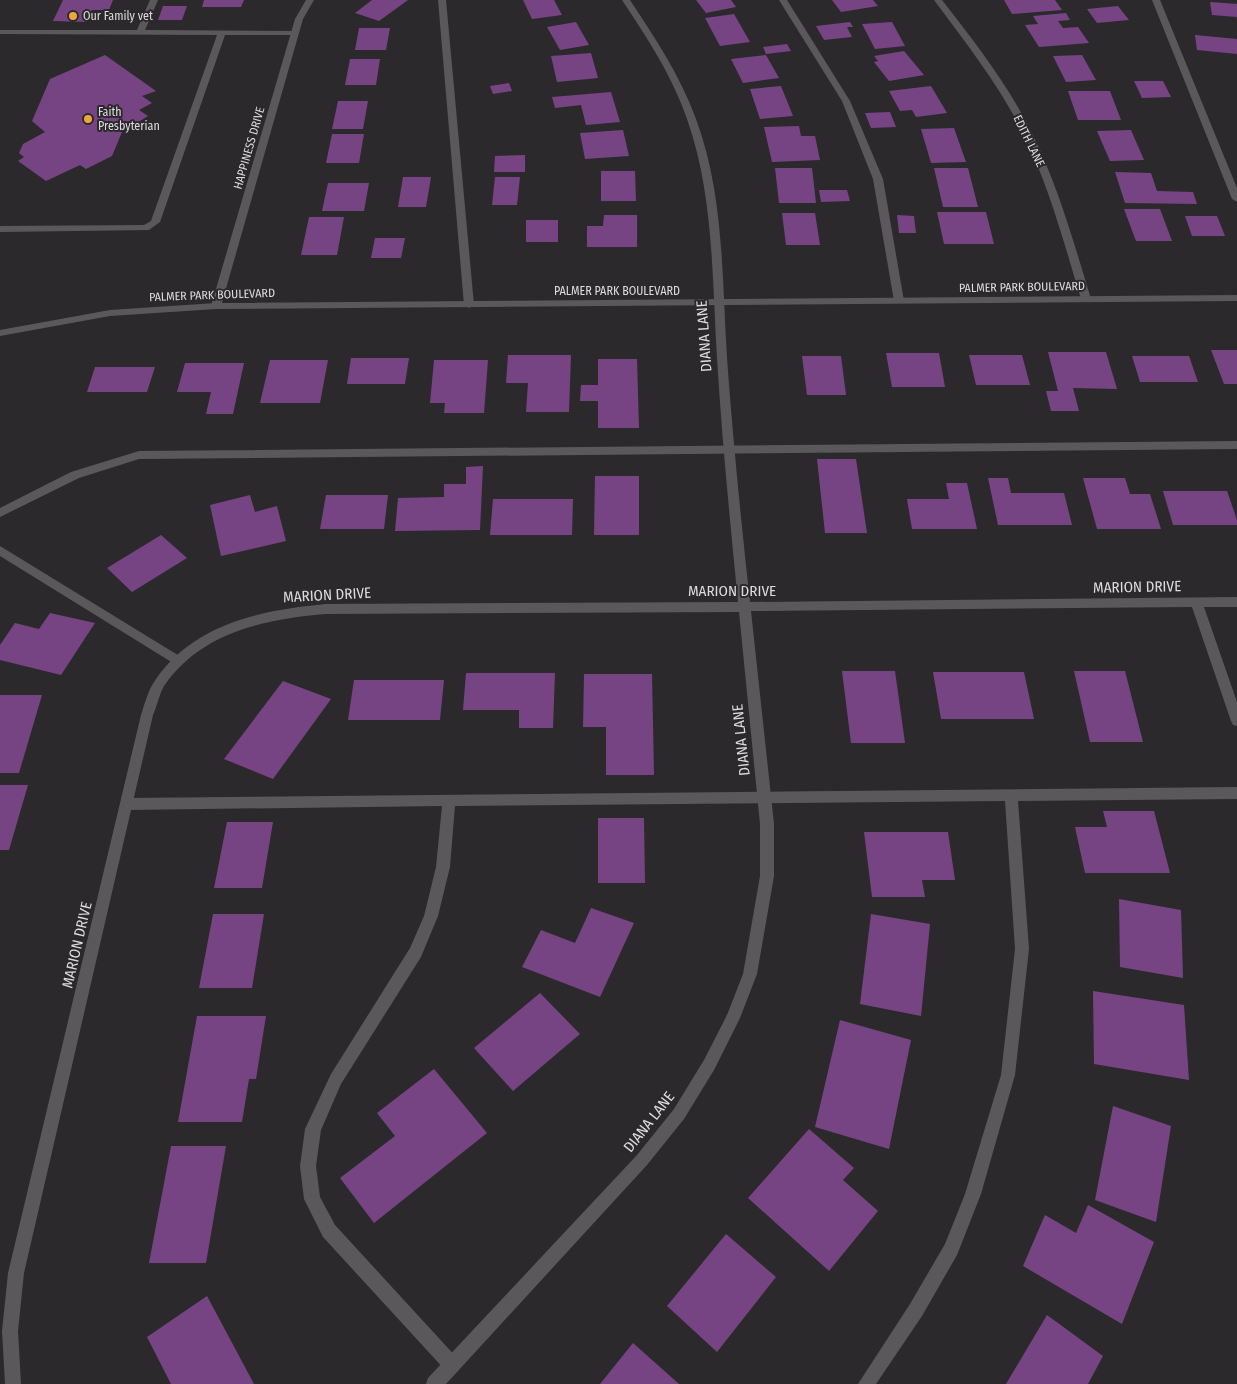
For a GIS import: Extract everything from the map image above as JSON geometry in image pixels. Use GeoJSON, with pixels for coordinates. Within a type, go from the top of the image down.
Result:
{"type":"FeatureCollection","features":[{"type":"Feature","properties":{"kind":"street"},"geometry":{"type":"LineString","coordinates":[[140,32],[154,0]]}},
{"type":"Feature","properties":{"kind":"street","name":"HAPPINESS DRIVE"},"geometry":{"type":"LineString","coordinates":[[216,306],[298,19],[310,0]]}},
{"type":"Feature","properties":{"kind":"street"},"geometry":{"type":"LineString","coordinates":[[442,0],[469,304]]}},
{"type":"Feature","properties":{"kind":"street","name":"DIANA LANE"},"geometry":{"type":"LineString","coordinates":[[434,1384],[642,1160],[679,1114],[709,1064],[733,1018],[750,974],[767,876],[767,824],[728,449],[714,227],[709,187],[692,120],[664,58],[626,0]]}},
{"type":"Feature","properties":{"kind":"street"},"geometry":{"type":"LineString","coordinates":[[783,0],[846,101],[878,179],[899,301]]}},
{"type":"Feature","properties":{"kind":"street","name":"EDITH LANE"},"geometry":{"type":"LineString","coordinates":[[938,0],[981,57],[1022,123],[1051,189],[1086,299]]}},
{"type":"Feature","properties":{"kind":"street"},"geometry":{"type":"LineString","coordinates":[[1156,0],[1237,199]]}},
{"type":"Feature","properties":{"kind":"street"},"geometry":{"type":"LineString","coordinates":[[0,32],[294,33]]}},
{"type":"Feature","properties":{"kind":"street"},"geometry":{"type":"LineString","coordinates":[[0,230],[146,228],[155,222],[222,33]]}},
{"type":"Feature","properties":{"kind":"street","name":"PALMER PARK BOULEVARD"},"geometry":{"type":"LineString","coordinates":[[0,333],[110,313],[216,306],[1237,298]]}},
{"type":"Feature","properties":{"kind":"street"},"geometry":{"type":"LineString","coordinates":[[0,513],[75,475],[139,455],[1237,445]]}},
{"type":"Feature","properties":{"kind":"street"},"geometry":{"type":"LineString","coordinates":[[0,550],[177,660]]}},
{"type":"Feature","properties":{"kind":"street","name":"MARION DRIVE"},"geometry":{"type":"LineString","coordinates":[[13,1384],[10,1332],[16,1273],[147,715],[158,684],[177,660],[212,636],[244,621],[286,611],[326,609],[1237,602]]}},
{"type":"Feature","properties":{"kind":"street"},"geometry":{"type":"LineString","coordinates":[[1197,603],[1237,721]]}},
{"type":"Feature","properties":{"kind":"street"},"geometry":{"type":"LineString","coordinates":[[127,804],[1237,793]]}},
{"type":"Feature","properties":{"kind":"street"},"geometry":{"type":"LineString","coordinates":[[866,1384],[916,1310],[951,1249],[973,1194],[1008,1075],[1022,949],[1011,796]]}},
{"type":"Feature","properties":{"kind":"street"},"geometry":{"type":"LineString","coordinates":[[448,801],[443,867],[427,925],[416,952],[336,1079],[313,1129],[308,1166],[312,1199],[329,1231],[452,1365]]}},
{"type":"Feature","properties":{"kind":"building","name":"Our Family vet"},"geometry":{"type":"Polygon","coordinates":[[[63,0],[113,0],[109,10],[92,10],[87,22],[53,21],[63,0]]]}},
{"type":"Feature","properties":{"kind":"building"},"geometry":{"type":"Polygon","coordinates":[[[204,0],[244,0],[241,7],[202,7],[204,0]]]}},
{"type":"Feature","properties":{"kind":"building"},"geometry":{"type":"Polygon","coordinates":[[[372,0],[408,0],[379,21],[355,13],[372,0]]]}},
{"type":"Feature","properties":{"kind":"building"},"geometry":{"type":"Polygon","coordinates":[[[523,0],[554,0],[562,15],[532,19],[523,0]]]}},
{"type":"Feature","properties":{"kind":"building"},"geometry":{"type":"Polygon","coordinates":[[[696,0],[731,0],[736,7],[706,13],[696,0]]]}},
{"type":"Feature","properties":{"kind":"building"},"geometry":{"type":"Polygon","coordinates":[[[832,0],[873,0],[878,6],[841,12],[832,0]]]}},
{"type":"Feature","properties":{"kind":"building"},"geometry":{"type":"Polygon","coordinates":[[[1004,0],[1055,0],[1062,10],[1012,14],[1004,0]]]}},
{"type":"Feature","properties":{"kind":"building"},"geometry":{"type":"Polygon","coordinates":[[[1210,2],[1237,4],[1237,17],[1212,15],[1210,2]]]}},
{"type":"Feature","properties":{"kind":"building"},"geometry":{"type":"Polygon","coordinates":[[[163,6],[187,6],[182,20],[158,20],[163,6]]]}},
{"type":"Feature","properties":{"kind":"building"},"geometry":{"type":"Polygon","coordinates":[[[1118,6],[1129,20],[1097,23],[1087,9],[1118,6]]]}},
{"type":"Feature","properties":{"kind":"building"},"geometry":{"type":"Polygon","coordinates":[[[1066,13],[1070,20],[1058,21],[1063,28],[1078,27],[1089,43],[1039,47],[1025,25],[1038,24],[1033,16],[1066,13]]]}},
{"type":"Feature","properties":{"kind":"building"},"geometry":{"type":"Polygon","coordinates":[[[734,14],[750,42],[720,46],[705,18],[734,14]]]}},
{"type":"Feature","properties":{"kind":"building"},"geometry":{"type":"Polygon","coordinates":[[[576,22],[589,45],[560,50],[547,27],[576,22]]]}},
{"type":"Feature","properties":{"kind":"building"},"geometry":{"type":"Polygon","coordinates":[[[850,22],[853,27],[847,27],[852,37],[824,40],[816,26],[850,22]]]}},
{"type":"Feature","properties":{"kind":"building"},"geometry":{"type":"Polygon","coordinates":[[[892,22],[905,46],[875,49],[862,24],[892,22]]]}},
{"type":"Feature","properties":{"kind":"building"},"geometry":{"type":"Polygon","coordinates":[[[359,28],[390,28],[386,50],[355,50],[359,28]]]}},
{"type":"Feature","properties":{"kind":"building"},"geometry":{"type":"Polygon","coordinates":[[[1195,35],[1237,39],[1237,54],[1197,50],[1195,35]]]}},
{"type":"Feature","properties":{"kind":"building"},"geometry":{"type":"Polygon","coordinates":[[[787,44],[791,51],[766,54],[763,47],[787,44]]]}},
{"type":"Feature","properties":{"kind":"building"},"geometry":{"type":"Polygon","coordinates":[[[904,51],[924,75],[889,81],[874,62],[878,61],[874,56],[904,51]]]}},
{"type":"Feature","properties":{"kind":"building"},"geometry":{"type":"Polygon","coordinates":[[[591,53],[598,78],[557,82],[551,56],[591,53]]]}},
{"type":"Feature","properties":{"kind":"building","name":"Faith Presbyterian"},"geometry":{"type":"Polygon","coordinates":[[[105,55],[156,91],[142,96],[152,103],[139,110],[148,116],[135,124],[130,121],[115,128],[122,132],[112,156],[86,169],[80,165],[46,181],[18,161],[24,157],[19,153],[23,144],[45,132],[32,121],[50,79],[105,55]]]}},
{"type":"Feature","properties":{"kind":"building"},"geometry":{"type":"Polygon","coordinates":[[[766,55],[779,78],[743,83],[731,59],[766,55]]]}},
{"type":"Feature","properties":{"kind":"building"},"geometry":{"type":"Polygon","coordinates":[[[1082,55],[1096,80],[1066,82],[1053,56],[1082,55]]]}},
{"type":"Feature","properties":{"kind":"building"},"geometry":{"type":"Polygon","coordinates":[[[350,59],[380,59],[376,85],[345,85],[350,59]]]}},
{"type":"Feature","properties":{"kind":"building"},"geometry":{"type":"Polygon","coordinates":[[[1134,81],[1163,81],[1171,97],[1142,98],[1134,81]]]}},
{"type":"Feature","properties":{"kind":"building"},"geometry":{"type":"Polygon","coordinates":[[[509,83],[512,91],[493,94],[490,86],[509,83]]]}},
{"type":"Feature","properties":{"kind":"building"},"geometry":{"type":"Polygon","coordinates":[[[781,86],[793,116],[760,119],[750,89],[781,86]]]}},
{"type":"Feature","properties":{"kind":"building"},"geometry":{"type":"Polygon","coordinates":[[[931,86],[947,113],[916,117],[912,110],[900,111],[889,91],[931,86]]]}},
{"type":"Feature","properties":{"kind":"building"},"geometry":{"type":"Polygon","coordinates":[[[1068,91],[1110,91],[1121,120],[1078,120],[1068,91]]]}},
{"type":"Feature","properties":{"kind":"building"},"geometry":{"type":"Polygon","coordinates":[[[611,92],[620,122],[586,125],[581,105],[555,108],[552,97],[611,92]]]}},
{"type":"Feature","properties":{"kind":"building"},"geometry":{"type":"Polygon","coordinates":[[[338,101],[368,101],[363,129],[332,129],[338,101]]]}},
{"type":"Feature","properties":{"kind":"building"},"geometry":{"type":"Polygon","coordinates":[[[890,112],[896,127],[871,128],[865,113],[890,112]]]}},
{"type":"Feature","properties":{"kind":"building"},"geometry":{"type":"Polygon","coordinates":[[[799,126],[801,136],[815,136],[820,160],[772,162],[764,127],[799,126]]]}},
{"type":"Feature","properties":{"kind":"building"},"geometry":{"type":"Polygon","coordinates":[[[954,128],[966,162],[931,163],[921,129],[954,128]]]}},
{"type":"Feature","properties":{"kind":"building"},"geometry":{"type":"Polygon","coordinates":[[[623,130],[629,156],[585,159],[580,133],[623,130]]]}},
{"type":"Feature","properties":{"kind":"building"},"geometry":{"type":"Polygon","coordinates":[[[1131,130],[1144,160],[1110,161],[1097,131],[1131,130]]]}},
{"type":"Feature","properties":{"kind":"building"},"geometry":{"type":"Polygon","coordinates":[[[332,134],[364,134],[359,163],[326,163],[332,134]]]}},
{"type":"Feature","properties":{"kind":"building"},"geometry":{"type":"Polygon","coordinates":[[[525,155],[525,172],[494,172],[495,156],[525,155]]]}},
{"type":"Feature","properties":{"kind":"building"},"geometry":{"type":"Polygon","coordinates":[[[775,168],[812,168],[816,203],[779,203],[775,168]]]}},
{"type":"Feature","properties":{"kind":"building"},"geometry":{"type":"Polygon","coordinates":[[[934,168],[968,168],[978,207],[943,207],[934,168]]]}},
{"type":"Feature","properties":{"kind":"building"},"geometry":{"type":"Polygon","coordinates":[[[601,171],[635,171],[636,201],[601,201],[601,171]]]}},
{"type":"Feature","properties":{"kind":"building"},"geometry":{"type":"Polygon","coordinates":[[[1115,172],[1151,173],[1157,191],[1193,192],[1197,204],[1125,203],[1115,172]]]}},
{"type":"Feature","properties":{"kind":"building"},"geometry":{"type":"Polygon","coordinates":[[[403,177],[431,177],[426,207],[398,207],[403,177]]]}},
{"type":"Feature","properties":{"kind":"building"},"geometry":{"type":"Polygon","coordinates":[[[495,177],[520,177],[517,205],[492,205],[495,177]]]}},
{"type":"Feature","properties":{"kind":"building"},"geometry":{"type":"Polygon","coordinates":[[[328,183],[369,183],[364,211],[322,211],[328,183]]]}},
{"type":"Feature","properties":{"kind":"building"},"geometry":{"type":"Polygon","coordinates":[[[819,190],[847,190],[850,201],[821,202],[819,190]]]}},
{"type":"Feature","properties":{"kind":"building"},"geometry":{"type":"Polygon","coordinates":[[[1124,209],[1160,209],[1172,241],[1136,241],[1124,209]]]}},
{"type":"Feature","properties":{"kind":"building"},"geometry":{"type":"Polygon","coordinates":[[[937,212],[986,212],[994,244],[944,244],[937,212]]]}},
{"type":"Feature","properties":{"kind":"building"},"geometry":{"type":"Polygon","coordinates":[[[782,213],[815,213],[820,245],[786,245],[782,213]]]}},
{"type":"Feature","properties":{"kind":"building"},"geometry":{"type":"Polygon","coordinates":[[[604,215],[637,215],[637,247],[587,247],[587,226],[603,226],[604,215]]]}},
{"type":"Feature","properties":{"kind":"building"},"geometry":{"type":"Polygon","coordinates":[[[897,215],[914,216],[916,233],[899,233],[897,215]]]}},
{"type":"Feature","properties":{"kind":"building"},"geometry":{"type":"Polygon","coordinates":[[[1185,216],[1217,216],[1225,236],[1192,236],[1185,216]]]}},
{"type":"Feature","properties":{"kind":"building"},"geometry":{"type":"Polygon","coordinates":[[[309,217],[344,217],[337,255],[301,255],[309,217]]]}},
{"type":"Feature","properties":{"kind":"building"},"geometry":{"type":"Polygon","coordinates":[[[526,220],[558,220],[558,242],[526,242],[526,220]]]}},
{"type":"Feature","properties":{"kind":"building"},"geometry":{"type":"Polygon","coordinates":[[[375,238],[405,238],[401,258],[371,258],[375,238]]]}},
{"type":"Feature","properties":{"kind":"building"},"geometry":{"type":"Polygon","coordinates":[[[1211,350],[1237,350],[1237,384],[1224,384],[1211,350]]]}},
{"type":"Feature","properties":{"kind":"building"},"geometry":{"type":"Polygon","coordinates":[[[1048,352],[1106,352],[1117,389],[1073,388],[1079,411],[1051,411],[1046,391],[1058,391],[1048,352]]]}},
{"type":"Feature","properties":{"kind":"building"},"geometry":{"type":"Polygon","coordinates":[[[886,353],[939,353],[945,387],[892,387],[886,353]]]}},
{"type":"Feature","properties":{"kind":"building"},"geometry":{"type":"Polygon","coordinates":[[[508,355],[571,355],[569,412],[526,412],[528,383],[506,383],[508,355]]]}},
{"type":"Feature","properties":{"kind":"building"},"geometry":{"type":"Polygon","coordinates":[[[969,355],[1022,355],[1030,385],[976,385],[969,355]]]}},
{"type":"Feature","properties":{"kind":"building"},"geometry":{"type":"Polygon","coordinates":[[[802,356],[841,356],[846,395],[807,395],[802,356]]]}},
{"type":"Feature","properties":{"kind":"building"},"geometry":{"type":"Polygon","coordinates":[[[1132,356],[1189,356],[1198,382],[1140,382],[1132,356]]]}},
{"type":"Feature","properties":{"kind":"building"},"geometry":{"type":"Polygon","coordinates":[[[351,358],[409,358],[405,384],[347,384],[351,358]]]}},
{"type":"Feature","properties":{"kind":"building"},"geometry":{"type":"Polygon","coordinates":[[[598,359],[637,359],[639,428],[598,428],[598,401],[580,401],[581,385],[598,385],[598,359]]]}},
{"type":"Feature","properties":{"kind":"building"},"geometry":{"type":"Polygon","coordinates":[[[270,360],[328,360],[320,403],[260,403],[270,360]]]}},
{"type":"Feature","properties":{"kind":"building"},"geometry":{"type":"Polygon","coordinates":[[[434,360],[488,360],[484,413],[444,413],[445,403],[430,403],[434,360]]]}},
{"type":"Feature","properties":{"kind":"building"},"geometry":{"type":"Polygon","coordinates":[[[185,363],[244,363],[233,414],[206,414],[211,392],[177,392],[185,363]]]}},
{"type":"Feature","properties":{"kind":"building"},"geometry":{"type":"Polygon","coordinates":[[[95,367],[155,367],[147,392],[87,392],[95,367]]]}},
{"type":"Feature","properties":{"kind":"building"},"geometry":{"type":"Polygon","coordinates":[[[817,459],[856,459],[867,533],[825,533],[817,459]]]}},
{"type":"Feature","properties":{"kind":"building"},"geometry":{"type":"Polygon","coordinates":[[[483,466],[480,530],[395,531],[398,498],[444,497],[444,484],[466,484],[466,467],[483,466]]]}},
{"type":"Feature","properties":{"kind":"building"},"geometry":{"type":"Polygon","coordinates":[[[595,476],[639,476],[639,535],[594,535],[595,476]]]}},
{"type":"Feature","properties":{"kind":"building"},"geometry":{"type":"Polygon","coordinates":[[[988,478],[1008,478],[1011,493],[1064,493],[1072,525],[998,525],[988,478]]]}},
{"type":"Feature","properties":{"kind":"building"},"geometry":{"type":"Polygon","coordinates":[[[1083,478],[1125,478],[1130,494],[1150,494],[1161,529],[1097,529],[1083,478]]]}},
{"type":"Feature","properties":{"kind":"building"},"geometry":{"type":"Polygon","coordinates":[[[946,483],[967,483],[977,529],[912,529],[907,499],[949,499],[946,483]]]}},
{"type":"Feature","properties":{"kind":"building"},"geometry":{"type":"Polygon","coordinates":[[[1163,491],[1227,491],[1237,525],[1173,525],[1163,491]]]}},
{"type":"Feature","properties":{"kind":"building"},"geometry":{"type":"Polygon","coordinates":[[[250,495],[255,512],[277,506],[286,541],[221,556],[210,505],[250,495]]]}},
{"type":"Feature","properties":{"kind":"building"},"geometry":{"type":"Polygon","coordinates":[[[326,495],[388,495],[384,529],[320,529],[326,495]]]}},
{"type":"Feature","properties":{"kind":"building"},"geometry":{"type":"Polygon","coordinates":[[[493,499],[573,499],[572,535],[490,535],[493,499]]]}},
{"type":"Feature","properties":{"kind":"building"},"geometry":{"type":"Polygon","coordinates":[[[161,535],[187,558],[132,592],[107,568],[161,535]]]}},
{"type":"Feature","properties":{"kind":"building"},"geometry":{"type":"Polygon","coordinates":[[[50,613],[95,623],[61,675],[0,660],[0,645],[15,623],[39,629],[50,613]]]}},
{"type":"Feature","properties":{"kind":"building"},"geometry":{"type":"Polygon","coordinates":[[[842,671],[895,671],[905,743],[851,743],[842,671]]]}},
{"type":"Feature","properties":{"kind":"building"},"geometry":{"type":"Polygon","coordinates":[[[1074,671],[1125,671],[1143,742],[1090,742],[1074,671]]]}},
{"type":"Feature","properties":{"kind":"building"},"geometry":{"type":"Polygon","coordinates":[[[933,672],[1024,672],[1034,719],[941,719],[933,672]]]}},
{"type":"Feature","properties":{"kind":"building"},"geometry":{"type":"Polygon","coordinates":[[[466,673],[555,673],[553,728],[519,728],[519,710],[463,710],[466,673]]]}},
{"type":"Feature","properties":{"kind":"building"},"geometry":{"type":"Polygon","coordinates":[[[584,674],[652,674],[654,775],[606,775],[606,727],[583,727],[584,674]]]}},
{"type":"Feature","properties":{"kind":"building"},"geometry":{"type":"Polygon","coordinates":[[[354,680],[444,680],[440,720],[348,720],[354,680]]]}},
{"type":"Feature","properties":{"kind":"building"},"geometry":{"type":"Polygon","coordinates":[[[283,681],[331,699],[273,779],[224,759],[283,681]]]}},
{"type":"Feature","properties":{"kind":"building"},"geometry":{"type":"Polygon","coordinates":[[[0,695],[42,695],[19,773],[0,773],[0,695]]]}},
{"type":"Feature","properties":{"kind":"building"},"geometry":{"type":"Polygon","coordinates":[[[0,785],[28,785],[9,850],[0,850],[0,785]]]}},
{"type":"Feature","properties":{"kind":"building"},"geometry":{"type":"Polygon","coordinates":[[[1103,811],[1154,811],[1170,873],[1085,873],[1075,827],[1107,827],[1103,811]]]}},
{"type":"Feature","properties":{"kind":"building"},"geometry":{"type":"Polygon","coordinates":[[[598,818],[644,818],[645,883],[598,883],[598,818]]]}},
{"type":"Feature","properties":{"kind":"building"},"geometry":{"type":"Polygon","coordinates":[[[227,822],[273,822],[262,888],[214,888],[227,822]]]}},
{"type":"Feature","properties":{"kind":"building"},"geometry":{"type":"Polygon","coordinates":[[[864,832],[948,832],[955,880],[922,880],[925,897],[872,897],[864,832]]]}},
{"type":"Feature","properties":{"kind":"building"},"geometry":{"type":"Polygon","coordinates":[[[1119,899],[1181,910],[1183,978],[1120,967],[1119,899]]]}},
{"type":"Feature","properties":{"kind":"building"},"geometry":{"type":"Polygon","coordinates":[[[591,908],[634,923],[600,997],[522,967],[541,930],[575,943],[591,908]]]}},
{"type":"Feature","properties":{"kind":"building"},"geometry":{"type":"Polygon","coordinates":[[[213,914],[264,914],[252,988],[199,988],[213,914]]]}},
{"type":"Feature","properties":{"kind":"building"},"geometry":{"type":"Polygon","coordinates":[[[871,914],[930,924],[921,1016],[860,1004],[871,914]]]}},
{"type":"Feature","properties":{"kind":"building"},"geometry":{"type":"Polygon","coordinates":[[[1093,991],[1184,1005],[1189,1080],[1094,1064],[1093,991]]]}},
{"type":"Feature","properties":{"kind":"building"},"geometry":{"type":"Polygon","coordinates":[[[540,993],[580,1034],[513,1091],[474,1048],[540,993]]]}},
{"type":"Feature","properties":{"kind":"building"},"geometry":{"type":"Polygon","coordinates":[[[197,1016],[266,1016],[256,1079],[249,1079],[242,1122],[178,1122],[197,1016]]]}},
{"type":"Feature","properties":{"kind":"building"},"geometry":{"type":"Polygon","coordinates":[[[840,1020],[911,1040],[889,1149],[815,1127],[840,1020]]]}},
{"type":"Feature","properties":{"kind":"building"},"geometry":{"type":"Polygon","coordinates":[[[434,1069],[487,1133],[374,1223],[340,1178],[395,1136],[377,1113],[434,1069]]]}},
{"type":"Feature","properties":{"kind":"building"},"geometry":{"type":"Polygon","coordinates":[[[1113,1106],[1171,1126],[1156,1222],[1095,1200],[1113,1106]]]}},
{"type":"Feature","properties":{"kind":"building"},"geometry":{"type":"Polygon","coordinates":[[[809,1129],[854,1168],[843,1180],[878,1211],[829,1271],[748,1198],[809,1129]]]}},
{"type":"Feature","properties":{"kind":"building"},"geometry":{"type":"Polygon","coordinates":[[[171,1146],[226,1146],[206,1263],[149,1263],[171,1146]]]}},
{"type":"Feature","properties":{"kind":"building"},"geometry":{"type":"Polygon","coordinates":[[[1088,1205],[1154,1242],[1122,1324],[1023,1266],[1045,1215],[1076,1233],[1088,1205]]]}},
{"type":"Feature","properties":{"kind":"building"},"geometry":{"type":"Polygon","coordinates":[[[726,1234],[776,1277],[717,1352],[667,1306],[726,1234]]]}},
{"type":"Feature","properties":{"kind":"building"},"geometry":{"type":"Polygon","coordinates":[[[207,1296],[254,1384],[171,1384],[147,1337],[207,1296]]]}},
{"type":"Feature","properties":{"kind":"building"},"geometry":{"type":"Polygon","coordinates":[[[1047,1315],[1103,1356],[1088,1384],[1006,1384],[1047,1315]]]}},
{"type":"Feature","properties":{"kind":"building"},"geometry":{"type":"Polygon","coordinates":[[[633,1343],[679,1384],[600,1384],[633,1343]]]}},
{"type":"Feature","properties":{"kind":"place","name":"Our Family vet"},"geometry":{"type":"Point","coordinates":[73,16]}},
{"type":"Feature","properties":{"kind":"place","name":"Faith Presbyterian"},"geometry":{"type":"Point","coordinates":[88,119]}}]}
